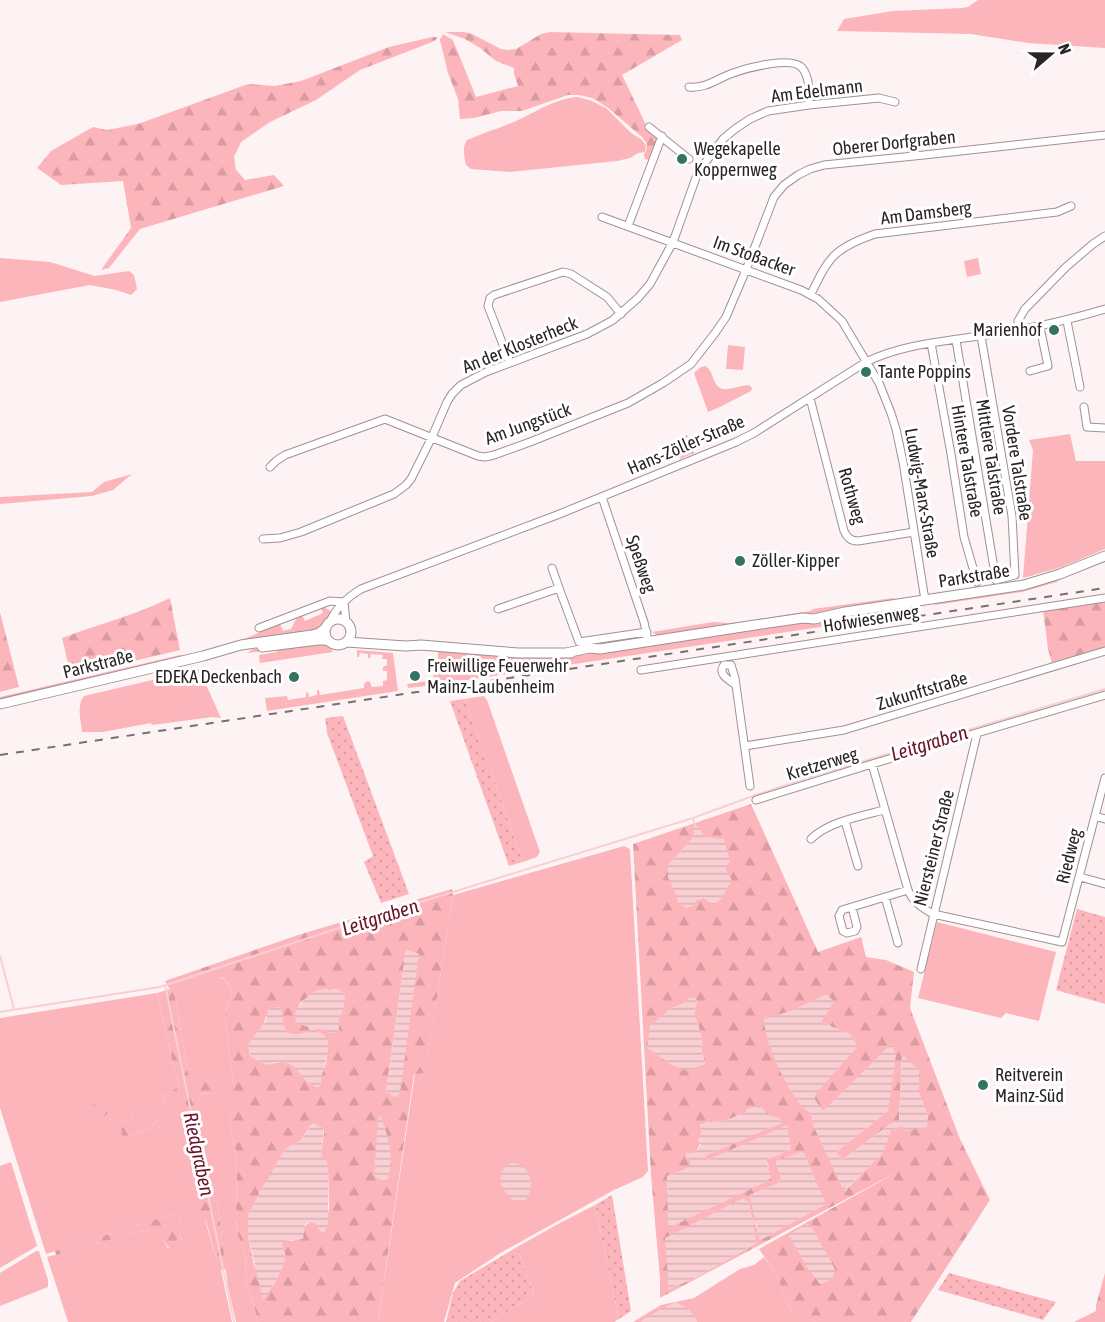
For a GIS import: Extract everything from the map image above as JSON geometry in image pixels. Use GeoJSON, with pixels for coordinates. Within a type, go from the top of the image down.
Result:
{"type":"FeatureCollection","features":[{"type":"Feature","properties":{"kind":"main road","name":"Parkstraße"},"geometry":{"type":"LineString","coordinates":[[346,642],[518,653],[576,654],[647,637],[804,618],[814,619],[845,612],[1024,585],[1105,556]]}},
{"type":"Feature","properties":{"kind":"main road"},"geometry":{"type":"LineString","coordinates":[[336,620],[348,626],[349,638],[346,642],[337,645],[328,641],[325,635],[328,625],[336,620]]}},
{"type":"Feature","properties":{"kind":"main road","name":"Parkstraße"},"geometry":{"type":"LineString","coordinates":[[0,704],[241,645],[312,635],[319,633],[328,625]]}},
{"type":"Feature","properties":{"kind":"main road","name":"Parkstraße"},"geometry":{"type":"LineString","coordinates":[[348,626],[365,637],[406,641],[420,645]]}},
{"type":"Feature","properties":{"kind":"main road","name":"Parkstraße"},"geometry":{"type":"LineString","coordinates":[[203,656],[318,640],[328,641]]}},
{"type":"Feature","properties":{"kind":"street"},"geometry":{"type":"LineString","coordinates":[[689,87],[706,85],[733,73],[774,63],[789,62],[800,64],[805,70],[808,80],[809,105]]}},
{"type":"Feature","properties":{"kind":"street","name":"Am Edelmann"},"geometry":{"type":"LineString","coordinates":[[673,242],[696,178],[723,139],[750,119],[768,111],[809,105],[879,98],[895,102]]}},
{"type":"Feature","properties":{"kind":"street"},"geometry":{"type":"LineString","coordinates":[[649,127],[689,159]]}},
{"type":"Feature","properties":{"kind":"street","name":"Oberer Dorfgraben"},"geometry":{"type":"LineString","coordinates":[[746,270],[774,198],[784,185],[810,169],[824,165],[1105,135]]}},
{"type":"Feature","properties":{"kind":"street"},"geometry":{"type":"LineString","coordinates":[[628,225],[662,136]]}},
{"type":"Feature","properties":{"kind":"street","name":"Am Damsberg"},"geometry":{"type":"LineString","coordinates":[[811,294],[829,261],[840,250],[860,239],[875,234],[1057,212],[1071,206]]}},
{"type":"Feature","properties":{"kind":"street","name":"Im Stoßacker"},"geometry":{"type":"LineString","coordinates":[[602,217],[811,294],[842,321],[866,362]]}},
{"type":"Feature","properties":{"kind":"street"},"geometry":{"type":"LineString","coordinates":[[1018,330],[1018,321],[1025,309],[1066,267],[1105,236]]}},
{"type":"Feature","properties":{"kind":"street","name":"An der Klosterheck"},"geometry":{"type":"LineString","coordinates":[[263,539],[279,538],[301,532],[394,494],[411,479],[447,402],[461,385],[486,372],[604,326],[621,314],[650,284],[673,242]]}},
{"type":"Feature","properties":{"kind":"street","name":"Am Jungstück"},"geometry":{"type":"LineString","coordinates":[[270,467],[285,455],[380,419],[390,420],[485,457],[530,442],[628,402],[690,364],[726,316],[746,270]]}},
{"type":"Feature","properties":{"kind":"street"},"geometry":{"type":"LineString","coordinates":[[510,363],[488,306],[490,298],[494,295],[564,272],[607,297],[621,314]]}},
{"type":"Feature","properties":{"kind":"street","name":"Hans-Zöller-Straße"},"geometry":{"type":"LineString","coordinates":[[328,625],[344,602],[361,589],[602,497],[736,442],[881,355],[931,343],[1040,327],[1105,309]]}},
{"type":"Feature","properties":{"kind":"street"},"geometry":{"type":"LineString","coordinates":[[1067,321],[1080,387]]}},
{"type":"Feature","properties":{"kind":"street"},"geometry":{"type":"LineString","coordinates":[[1030,371],[1048,366],[1040,327]]}},
{"type":"Feature","properties":{"kind":"street","name":"Vordere Talstraße"},"geometry":{"type":"LineString","coordinates":[[981,336],[1012,516],[1016,575],[996,580]]}},
{"type":"Feature","properties":{"kind":"street","name":"Mittlere Talstraße"},"geometry":{"type":"LineString","coordinates":[[956,340],[996,580]]}},
{"type":"Feature","properties":{"kind":"street","name":"Hintere Talstraße"},"geometry":{"type":"LineString","coordinates":[[931,343],[964,537],[976,582]]}},
{"type":"Feature","properties":{"kind":"street","name":"Ludwig-Marx-Straße"},"geometry":{"type":"LineString","coordinates":[[866,362],[879,383],[896,429],[925,600]]}},
{"type":"Feature","properties":{"kind":"street","name":"Rothweg"},"geometry":{"type":"LineString","coordinates":[[810,398],[847,536],[851,540],[858,541],[914,532]]}},
{"type":"Feature","properties":{"kind":"street"},"geometry":{"type":"LineString","coordinates":[[1084,407],[1088,428],[1105,428]]}},
{"type":"Feature","properties":{"kind":"street","name":"Speßweg"},"geometry":{"type":"LineString","coordinates":[[602,497],[647,637]]}},
{"type":"Feature","properties":{"kind":"street"},"geometry":{"type":"LineString","coordinates":[[552,568],[579,642],[647,637]]}},
{"type":"Feature","properties":{"kind":"street"},"geometry":{"type":"LineString","coordinates":[[498,609],[559,588]]}},
{"type":"Feature","properties":{"kind":"street","name":"Hofwiesenweg"},"geometry":{"type":"LineString","coordinates":[[641,670],[727,661],[1105,598]]}},
{"type":"Feature","properties":{"kind":"street","name":"Hans-Zöller-Straße"},"geometry":{"type":"LineString","coordinates":[[259,628],[330,601],[344,602]]}},
{"type":"Feature","properties":{"kind":"street"},"geometry":{"type":"LineString","coordinates":[[344,602],[348,626]]}},
{"type":"Feature","properties":{"kind":"street","name":"Zukunftstraße"},"geometry":{"type":"LineString","coordinates":[[745,746],[844,730],[1105,651]]}},
{"type":"Feature","properties":{"kind":"street"},"geometry":{"type":"LineString","coordinates":[[727,661],[721,672],[736,685],[750,786]]}},
{"type":"Feature","properties":{"kind":"street","name":"Kretzerweg"},"geometry":{"type":"LineString","coordinates":[[756,800],[1105,695]]}},
{"type":"Feature","properties":{"kind":"street","name":"Niersteiner Straße"},"geometry":{"type":"LineString","coordinates":[[921,969],[977,734]]}},
{"type":"Feature","properties":{"kind":"street"},"geometry":{"type":"LineString","coordinates":[[872,764],[910,897],[933,914]]}},
{"type":"Feature","properties":{"kind":"street","name":"Riedweg"},"geometry":{"type":"LineString","coordinates":[[933,914],[1062,942],[1105,778]]}},
{"type":"Feature","properties":{"kind":"street"},"geometry":{"type":"LineString","coordinates":[[811,839],[823,830],[845,821],[884,810]]}},
{"type":"Feature","properties":{"kind":"street"},"geometry":{"type":"LineString","coordinates":[[1095,816],[1105,819]]}},
{"type":"Feature","properties":{"kind":"street"},"geometry":{"type":"LineString","coordinates":[[845,821],[858,866]]}},
{"type":"Feature","properties":{"kind":"street"},"geometry":{"type":"LineString","coordinates":[[1080,877],[1105,884]]}},
{"type":"Feature","properties":{"kind":"street"},"geometry":{"type":"LineString","coordinates":[[852,907],[908,890]]}},
{"type":"Feature","properties":{"kind":"street"},"geometry":{"type":"LineString","coordinates":[[885,897],[898,942]]}},
{"type":"Feature","properties":{"kind":"green space"},"geometry":{"type":"Polygon","coordinates":[[[978,0],[1105,0],[1105,48],[1028,43],[971,34],[837,31],[844,19],[893,11],[962,8],[978,0]]]}},
{"type":"Feature","properties":{"kind":"green space"},"geometry":{"type":"Polygon","coordinates":[[[445,32],[472,34],[501,49],[508,50],[516,49],[541,34],[550,32],[680,35],[682,40],[622,75],[648,129],[657,136],[650,160],[645,159],[647,144],[642,137],[607,107],[592,98],[579,95],[568,95],[522,111],[501,111],[460,119],[458,99],[448,73],[440,40],[443,34],[453,40],[476,97],[518,86],[514,68],[496,61],[465,39],[445,32]]]}},
{"type":"Feature","properties":{"kind":"green space"},"geometry":{"type":"Polygon","coordinates":[[[437,37],[436,40],[360,70],[316,100],[270,122],[241,142],[234,157],[236,170],[245,180],[274,175],[284,186],[140,229],[109,268],[101,270],[131,228],[123,181],[61,185],[37,168],[51,151],[93,127],[107,130],[138,124],[248,84],[275,86],[301,81],[389,47],[437,37]]]}},
{"type":"Feature","properties":{"kind":"green space"},"geometry":{"type":"Polygon","coordinates":[[[578,97],[606,108],[631,133],[641,139],[646,145],[645,152],[617,161],[510,172],[471,169],[466,165],[464,149],[467,140],[554,103],[578,97]]]}},
{"type":"Feature","properties":{"kind":"green space"},"geometry":{"type":"Polygon","coordinates":[[[0,258],[50,262],[95,276],[129,271],[134,275],[137,289],[131,295],[90,285],[0,302],[0,258]]]}},
{"type":"Feature","properties":{"kind":"green space"},"geometry":{"type":"Polygon","coordinates":[[[978,258],[981,274],[967,277],[964,261],[978,258]]]}},
{"type":"Feature","properties":{"kind":"green space"},"geometry":{"type":"Polygon","coordinates":[[[728,345],[745,347],[743,370],[726,369],[728,345]]]}},
{"type":"Feature","properties":{"kind":"green space"},"geometry":{"type":"Polygon","coordinates":[[[706,366],[716,384],[722,389],[749,385],[752,388],[751,391],[708,412],[694,373],[706,366]]]}},
{"type":"Feature","properties":{"kind":"green space"},"geometry":{"type":"Polygon","coordinates":[[[1070,434],[1076,461],[1105,461],[1105,549],[1062,567],[1023,578],[1033,450],[1029,440],[1070,434]]]}},
{"type":"Feature","properties":{"kind":"green space"},"geometry":{"type":"Polygon","coordinates":[[[687,435],[694,453],[680,459],[673,441],[687,435]]]}},
{"type":"Feature","properties":{"kind":"green space"},"geometry":{"type":"Polygon","coordinates":[[[132,474],[113,490],[92,496],[0,504],[0,497],[92,492],[104,482],[132,474]]]}},
{"type":"Feature","properties":{"kind":"green space"},"geometry":{"type":"Polygon","coordinates":[[[1057,579],[1057,582],[1022,592],[935,605],[934,602],[1057,579]]]}},
{"type":"Feature","properties":{"kind":"green space"},"geometry":{"type":"Polygon","coordinates":[[[170,598],[180,650],[71,676],[62,638],[170,598]]]}},
{"type":"Feature","properties":{"kind":"green space"},"geometry":{"type":"Polygon","coordinates":[[[895,599],[892,602],[762,621],[758,619],[813,609],[895,599]]]}},
{"type":"Feature","properties":{"kind":"green space"},"geometry":{"type":"Polygon","coordinates":[[[1105,601],[1105,647],[1052,663],[1043,610],[1105,601]]]}},
{"type":"Feature","properties":{"kind":"green space"},"geometry":{"type":"Polygon","coordinates":[[[918,604],[918,611],[908,614],[434,685],[408,688],[407,684],[434,680],[432,667],[438,665],[438,650],[581,655],[918,604]]]}},
{"type":"Feature","properties":{"kind":"green space"},"geometry":{"type":"Polygon","coordinates":[[[324,607],[332,612],[324,626],[318,630],[238,643],[280,624],[283,631],[291,629],[297,617],[302,615],[305,621],[323,613],[321,608],[324,607]]]}},
{"type":"Feature","properties":{"kind":"green space"},"geometry":{"type":"Polygon","coordinates":[[[0,612],[19,687],[0,692],[0,612]]]}},
{"type":"Feature","properties":{"kind":"green space"},"geometry":{"type":"Polygon","coordinates":[[[747,621],[658,636],[652,632],[713,622],[747,621]]]}},
{"type":"Feature","properties":{"kind":"green space"},"geometry":{"type":"Polygon","coordinates":[[[320,641],[329,645],[333,652],[260,663],[259,655],[277,652],[277,650],[247,653],[253,649],[320,641]]]}},
{"type":"Feature","properties":{"kind":"green space"},"geometry":{"type":"Polygon","coordinates":[[[357,650],[393,653],[398,691],[267,711],[265,698],[287,696],[288,700],[306,697],[308,692],[309,697],[317,695],[317,690],[320,695],[364,688],[367,681],[372,687],[383,686],[383,681],[387,680],[387,671],[383,671],[383,667],[387,665],[387,659],[382,659],[383,655],[371,654],[368,658],[368,654],[360,653],[357,657],[357,650]]]}},
{"type":"Feature","properties":{"kind":"green space"},"geometry":{"type":"Polygon","coordinates":[[[182,655],[181,657],[0,700],[0,697],[182,655]]]}},
{"type":"Feature","properties":{"kind":"green space"},"geometry":{"type":"Polygon","coordinates":[[[199,669],[221,718],[213,717],[152,725],[151,723],[103,732],[82,732],[80,709],[84,696],[199,669]]]}},
{"type":"Feature","properties":{"kind":"green space"},"geometry":{"type":"Polygon","coordinates":[[[484,696],[540,852],[537,857],[523,862],[465,699],[484,696]]]}},
{"type":"Feature","properties":{"kind":"green space"},"geometry":{"type":"Polygon","coordinates":[[[465,699],[523,862],[509,866],[450,701],[465,699]]]}},
{"type":"Feature","properties":{"kind":"green space"},"geometry":{"type":"Polygon","coordinates":[[[343,716],[409,894],[381,903],[364,862],[373,856],[327,733],[325,718],[343,716]]]}},
{"type":"Feature","properties":{"kind":"green space"},"geometry":{"type":"Polygon","coordinates":[[[751,804],[818,952],[861,937],[866,957],[886,960],[914,972],[910,1008],[960,1139],[990,1200],[911,1322],[815,1322],[812,1318],[797,1318],[792,1312],[773,1269],[759,1249],[899,1171],[660,1298],[633,844],[751,804]],[[697,826],[694,827],[694,837],[668,865],[679,903],[704,898],[727,873],[697,826]],[[827,994],[794,1010],[764,1020],[811,1113],[814,1127],[845,1191],[882,1153],[891,1130],[928,1116],[919,1093],[918,1070],[902,1056],[899,1120],[842,1160],[836,1152],[888,1111],[891,1045],[823,1112],[813,1098],[851,1035],[821,1022],[827,994]],[[689,998],[683,1004],[670,1009],[663,1058],[672,1065],[705,1063],[701,1048],[702,1040],[694,1014],[697,1001],[695,998],[689,998]],[[746,1112],[723,1122],[710,1121],[700,1125],[702,1136],[694,1153],[686,1154],[692,1163],[684,1170],[667,1176],[667,1192],[769,1167],[766,1160],[791,1149],[786,1126],[708,1160],[704,1156],[781,1123],[746,1112]],[[780,1173],[779,1183],[750,1195],[756,1221],[753,1222],[748,1201],[667,1255],[669,1289],[695,1278],[756,1243],[753,1225],[756,1224],[760,1240],[826,1204],[780,1173]]]}},
{"type":"Feature","properties":{"kind":"green space"},"geometry":{"type":"Polygon","coordinates":[[[624,846],[630,849],[648,1171],[643,1177],[614,1190],[502,1252],[455,1283],[444,1322],[378,1322],[415,1073],[425,1072],[453,895],[624,846]]]}},
{"type":"Feature","properties":{"kind":"green space"},"geometry":{"type":"Polygon","coordinates":[[[452,889],[453,895],[425,1073],[414,1074],[378,1322],[258,1322],[247,1289],[245,1255],[238,1235],[236,1218],[237,1157],[229,1118],[233,1108],[233,1084],[225,1018],[232,992],[222,977],[193,978],[167,985],[165,981],[298,935],[452,889]],[[406,950],[386,1091],[388,1093],[419,954],[406,950]],[[335,989],[316,991],[300,1003],[296,1012],[299,1023],[309,1027],[309,1031],[299,1034],[287,1033],[283,1025],[266,1016],[249,1050],[250,1056],[263,1063],[282,1062],[292,1065],[308,1082],[318,1087],[321,1084],[321,1074],[326,1064],[328,1043],[317,1033],[316,1029],[333,1033],[342,1011],[335,989]],[[311,1125],[301,1140],[284,1151],[248,1215],[248,1235],[254,1266],[273,1286],[283,1266],[282,1243],[293,1241],[310,1222],[315,1223],[322,1232],[325,1231],[329,1208],[328,1168],[321,1154],[323,1128],[311,1125]]]}},
{"type":"Feature","properties":{"kind":"green space"},"geometry":{"type":"Polygon","coordinates":[[[1077,909],[1105,917],[1105,1004],[1056,990],[1077,909]]]}},
{"type":"Feature","properties":{"kind":"green space"},"geometry":{"type":"Polygon","coordinates":[[[937,922],[1056,952],[1039,1021],[1006,1013],[1001,1018],[918,998],[937,922]]]}},
{"type":"Feature","properties":{"kind":"green space"},"geometry":{"type":"Polygon","coordinates":[[[217,976],[225,980],[232,992],[225,1018],[233,1084],[233,1108],[229,1118],[237,1157],[236,1219],[238,1235],[245,1255],[247,1289],[258,1322],[236,1322],[228,1287],[217,1200],[207,1182],[197,1110],[199,1094],[213,1093],[199,1086],[195,1087],[188,1073],[175,996],[167,985],[193,978],[217,976]]]}},
{"type":"Feature","properties":{"kind":"green space"},"geometry":{"type":"Polygon","coordinates":[[[170,989],[175,996],[188,1073],[195,1086],[199,1086],[206,1078],[227,1077],[227,1087],[213,1093],[199,1094],[198,1105],[200,1138],[207,1182],[212,1185],[217,1200],[226,1269],[221,1270],[206,1221],[195,1214],[195,1207],[201,1204],[202,1179],[191,1120],[184,1098],[163,1102],[162,1096],[180,1086],[175,1074],[157,993],[170,989]]]}},
{"type":"Feature","properties":{"kind":"green space"},"geometry":{"type":"Polygon","coordinates":[[[157,993],[175,1074],[180,1086],[162,1096],[163,1102],[184,1097],[191,1120],[202,1179],[203,1210],[221,1270],[232,1322],[68,1322],[47,1257],[149,1229],[157,1232],[168,1248],[182,1239],[179,1228],[181,1218],[179,1212],[46,1254],[0,1108],[0,1018],[157,993]],[[133,1115],[122,1136],[164,1125],[161,1118],[148,1127],[137,1127],[132,1121],[133,1115]]]}},
{"type":"Feature","properties":{"kind":"green space"},"geometry":{"type":"Polygon","coordinates":[[[111,1100],[113,1107],[107,1114],[80,1125],[78,1121],[87,1108],[111,1100]]]}},
{"type":"Feature","properties":{"kind":"green space"},"geometry":{"type":"Polygon","coordinates":[[[133,1115],[132,1121],[137,1127],[148,1127],[161,1118],[169,1123],[129,1136],[122,1136],[120,1116],[133,1115]]]}},
{"type":"Feature","properties":{"kind":"green space"},"geometry":{"type":"Polygon","coordinates":[[[11,1162],[37,1246],[0,1268],[0,1166],[11,1162]]]}},
{"type":"Feature","properties":{"kind":"green space"},"geometry":{"type":"Polygon","coordinates":[[[612,1195],[631,1311],[619,1319],[595,1205],[612,1195]]]}},
{"type":"Feature","properties":{"kind":"green space"},"geometry":{"type":"Polygon","coordinates":[[[595,1205],[619,1319],[614,1322],[491,1322],[534,1295],[517,1247],[595,1205]]]}},
{"type":"Feature","properties":{"kind":"green space"},"geometry":{"type":"Polygon","coordinates":[[[179,1212],[181,1243],[176,1252],[149,1229],[56,1255],[55,1251],[179,1212]]]}},
{"type":"Feature","properties":{"kind":"green space"},"geometry":{"type":"Polygon","coordinates":[[[517,1247],[534,1295],[491,1322],[446,1322],[453,1293],[460,1281],[517,1247]]]}},
{"type":"Feature","properties":{"kind":"green space"},"geometry":{"type":"Polygon","coordinates":[[[39,1251],[48,1287],[0,1306],[0,1273],[39,1251]]]}},
{"type":"Feature","properties":{"kind":"green space"},"geometry":{"type":"Polygon","coordinates":[[[764,1257],[773,1269],[792,1312],[812,1318],[815,1322],[633,1322],[661,1305],[694,1298],[740,1269],[754,1265],[764,1257]]]}},
{"type":"Feature","properties":{"kind":"green space"},"geometry":{"type":"Polygon","coordinates":[[[949,1273],[1056,1302],[1043,1320],[938,1290],[949,1273]]]}},
{"type":"Feature","properties":{"kind":"green space"},"geometry":{"type":"Polygon","coordinates":[[[1105,1273],[1105,1322],[1074,1322],[1096,1311],[1105,1273]]]}},
{"type":"Feature","properties":{"kind":"shaded area"},"geometry":{"type":"Polygon","coordinates":[[[697,826],[705,837],[724,839],[730,861],[725,869],[732,880],[721,899],[713,905],[704,898],[697,899],[694,906],[686,908],[679,903],[668,877],[668,865],[694,837],[693,827],[697,826]]]}},
{"type":"Feature","properties":{"kind":"shaded area"},"geometry":{"type":"Polygon","coordinates":[[[406,950],[419,954],[400,1093],[396,1097],[386,1091],[406,950]]]}},
{"type":"Feature","properties":{"kind":"shaded area"},"geometry":{"type":"Polygon","coordinates":[[[327,989],[329,991],[338,989],[345,994],[344,1007],[339,1020],[339,1030],[331,1033],[316,1029],[324,1035],[328,1047],[321,1084],[318,1087],[307,1081],[292,1065],[277,1062],[266,1065],[250,1056],[248,1045],[266,1021],[270,1008],[280,1007],[287,1033],[304,1033],[309,1031],[309,1027],[296,1021],[297,1009],[316,991],[327,989]]]}},
{"type":"Feature","properties":{"kind":"shaded area"},"geometry":{"type":"Polygon","coordinates":[[[827,994],[834,1002],[821,1022],[851,1035],[858,1046],[813,1097],[823,1111],[891,1044],[896,1054],[888,1111],[836,1152],[842,1160],[899,1120],[902,1055],[919,1070],[919,1093],[928,1116],[927,1127],[905,1131],[902,1126],[891,1130],[883,1153],[844,1191],[814,1127],[811,1113],[802,1107],[782,1075],[768,1039],[764,1019],[794,1010],[827,994]]]}},
{"type":"Feature","properties":{"kind":"shaded area"},"geometry":{"type":"Polygon","coordinates":[[[689,998],[695,998],[697,1001],[694,1014],[702,1040],[701,1048],[705,1064],[686,1070],[672,1065],[647,1048],[650,1026],[670,1009],[683,1004],[689,998]]]}},
{"type":"Feature","properties":{"kind":"shaded area"},"geometry":{"type":"Polygon","coordinates":[[[760,1105],[768,1115],[780,1118],[781,1123],[705,1156],[708,1160],[787,1125],[791,1149],[766,1160],[771,1177],[768,1181],[668,1228],[667,1176],[684,1170],[691,1163],[686,1153],[694,1153],[701,1145],[698,1140],[702,1132],[700,1125],[710,1121],[723,1122],[760,1105]]]}},
{"type":"Feature","properties":{"kind":"shaded area"},"geometry":{"type":"Polygon","coordinates":[[[380,1115],[391,1154],[388,1179],[384,1180],[374,1175],[380,1115]]]}},
{"type":"Feature","properties":{"kind":"shaded area"},"geometry":{"type":"Polygon","coordinates":[[[313,1123],[323,1128],[321,1154],[328,1168],[328,1223],[323,1232],[315,1223],[309,1222],[305,1224],[303,1239],[282,1243],[285,1253],[284,1263],[263,1300],[248,1235],[248,1215],[281,1155],[288,1147],[301,1140],[313,1123]]]}},
{"type":"Feature","properties":{"kind":"shaded area"},"geometry":{"type":"Polygon","coordinates":[[[803,1151],[826,1204],[759,1241],[757,1224],[754,1225],[756,1243],[695,1278],[669,1289],[665,1238],[743,1198],[748,1201],[753,1221],[755,1221],[750,1195],[779,1183],[781,1177],[776,1161],[803,1151]]]}},
{"type":"Feature","properties":{"kind":"shaded area"},"geometry":{"type":"Polygon","coordinates":[[[512,1163],[523,1167],[530,1177],[531,1187],[526,1200],[512,1200],[501,1186],[502,1172],[512,1163]]]}},
{"type":"Feature","properties":{"kind":"shaded area"},"geometry":{"type":"Polygon","coordinates":[[[807,1224],[811,1226],[835,1269],[830,1279],[820,1284],[789,1236],[807,1224]]]}},
{"type":"Feature","properties":{"kind":"shaded area"},"geometry":{"type":"Polygon","coordinates":[[[675,1302],[689,1310],[697,1322],[641,1322],[645,1318],[675,1302]]]}},
{"type":"Feature","properties":{"kind":"waterway","name":"Leitgraben"},"geometry":{"type":"LineString","coordinates":[[0,1012],[160,987],[375,916],[693,818],[814,776],[1105,689]]}},
{"type":"Feature","properties":{"kind":"waterway"},"geometry":{"type":"LineString","coordinates":[[693,818],[695,826]]}},
{"type":"Feature","properties":{"kind":"waterway"},"geometry":{"type":"LineString","coordinates":[[0,956],[14,1009]]}},
{"type":"Feature","properties":{"kind":"waterway","name":"Riedgraben"},"geometry":{"type":"LineString","coordinates":[[165,985],[234,1322]]}},
{"type":"Feature","properties":{"kind":"railway"},"geometry":{"type":"LineString","coordinates":[[0,755],[1105,588]]}},
{"type":"Feature","properties":{"kind":"place","name":"Wegekapelle Koppernweg"},"geometry":{"type":"Point","coordinates":[682,159]}},
{"type":"Feature","properties":{"kind":"place","name":"Marienhof"},"geometry":{"type":"Point","coordinates":[1054,330]}},
{"type":"Feature","properties":{"kind":"place","name":"Tante Poppins"},"geometry":{"type":"Point","coordinates":[866,372]}},
{"type":"Feature","properties":{"kind":"place","name":"Zöller-Kipper"},"geometry":{"type":"Point","coordinates":[740,561]}},
{"type":"Feature","properties":{"kind":"place","name":"Freiwillige Feuerwehr Mainz-Laubenheim"},"geometry":{"type":"Point","coordinates":[415,676]}},
{"type":"Feature","properties":{"kind":"place","name":"EDEKA Deckenbach"},"geometry":{"type":"Point","coordinates":[294,677]}},
{"type":"Feature","properties":{"kind":"place","name":"Reitverein Mainz-Süd"},"geometry":{"type":"Point","coordinates":[983,1085]}}]}
